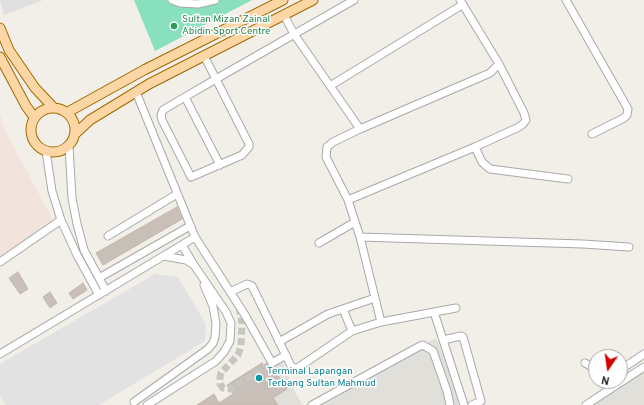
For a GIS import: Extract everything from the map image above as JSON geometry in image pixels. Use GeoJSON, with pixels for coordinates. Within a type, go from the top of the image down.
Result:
{"type":"FeatureCollection","features":[{"type":"Feature","properties":{"kind":"main road"},"geometry":{"type":"LineString","coordinates":[[68,112],[144,70],[283,0]]}},
{"type":"Feature","properties":{"kind":"main road"},"geometry":{"type":"LineString","coordinates":[[76,134],[75,123],[68,112],[61,108],[46,108],[39,112],[31,123],[30,130],[32,137],[40,148],[46,151],[61,151],[69,146],[76,134],[90,120],[136,92],[313,0]]}},
{"type":"Feature","properties":{"kind":"main road"},"geometry":{"type":"LineString","coordinates":[[0,28],[9,50],[35,88],[54,107]]}},
{"type":"Feature","properties":{"kind":"main road"},"geometry":{"type":"LineString","coordinates":[[0,57],[26,106],[34,117]]}},
{"type":"Feature","properties":{"kind":"street"},"geometry":{"type":"LineString","coordinates":[[172,0],[180,3],[198,4],[215,0]]}},
{"type":"Feature","properties":{"kind":"street"},"geometry":{"type":"LineString","coordinates":[[204,56],[216,79],[248,144],[248,149],[242,155],[191,177],[162,120],[161,114],[163,110],[216,79],[294,34],[354,0]]}},
{"type":"Feature","properties":{"kind":"street"},"geometry":{"type":"LineString","coordinates":[[566,0],[628,109],[627,115],[624,118],[592,134]]}},
{"type":"Feature","properties":{"kind":"street"},"geometry":{"type":"LineString","coordinates":[[330,86],[461,2],[499,64],[524,113],[526,120],[519,127],[348,200]]}},
{"type":"Feature","properties":{"kind":"street"},"geometry":{"type":"LineString","coordinates":[[284,15],[294,34],[360,129]]}},
{"type":"Feature","properties":{"kind":"street"},"geometry":{"type":"LineString","coordinates":[[382,322],[360,237],[348,200],[326,157],[328,147],[333,142],[360,129],[490,73],[499,64]]}},
{"type":"Feature","properties":{"kind":"street"},"geometry":{"type":"LineString","coordinates":[[136,92],[195,237],[239,306],[243,316],[272,363],[286,355]]}},
{"type":"Feature","properties":{"kind":"street"},"geometry":{"type":"LineString","coordinates":[[185,97],[220,165]]}},
{"type":"Feature","properties":{"kind":"street"},"geometry":{"type":"LineString","coordinates":[[150,127],[162,120]]}},
{"type":"Feature","properties":{"kind":"street"},"geometry":{"type":"LineString","coordinates":[[69,146],[72,198],[77,224],[84,250],[106,291]]}},
{"type":"Feature","properties":{"kind":"street"},"geometry":{"type":"LineString","coordinates":[[474,147],[482,162],[490,169],[568,179]]}},
{"type":"Feature","properties":{"kind":"street"},"geometry":{"type":"LineString","coordinates":[[46,151],[52,191],[61,220],[77,255],[99,295]]}},
{"type":"Feature","properties":{"kind":"street"},"geometry":{"type":"LineString","coordinates":[[108,236],[177,194]]}},
{"type":"Feature","properties":{"kind":"street"},"geometry":{"type":"LineString","coordinates":[[0,262],[61,220]]}},
{"type":"Feature","properties":{"kind":"street"},"geometry":{"type":"LineString","coordinates":[[319,243],[355,222]]}},
{"type":"Feature","properties":{"kind":"street"},"geometry":{"type":"LineString","coordinates":[[99,278],[190,226]]}},
{"type":"Feature","properties":{"kind":"street"},"geometry":{"type":"LineString","coordinates":[[0,354],[195,237]]}},
{"type":"Feature","properties":{"kind":"street"},"geometry":{"type":"LineString","coordinates":[[360,237],[629,247]]}},
{"type":"Feature","properties":{"kind":"street"},"geometry":{"type":"LineString","coordinates":[[147,404],[216,361],[224,352],[230,341],[231,329],[229,318],[182,244]]}},
{"type":"Feature","properties":{"kind":"street"},"geometry":{"type":"LineString","coordinates":[[164,256],[186,260],[194,265]]}},
{"type":"Feature","properties":{"kind":"street"},"geometry":{"type":"LineString","coordinates":[[134,402],[208,349],[213,343],[216,331],[215,318],[200,274]]}},
{"type":"Feature","properties":{"kind":"street"},"geometry":{"type":"LineString","coordinates":[[230,292],[247,284],[252,286],[291,366],[296,369],[352,331],[382,322],[456,308]]}},
{"type":"Feature","properties":{"kind":"street"},"geometry":{"type":"LineString","coordinates":[[279,342],[328,314],[376,298]]}},
{"type":"Feature","properties":{"kind":"street"},"geometry":{"type":"LineString","coordinates":[[343,309],[352,331]]}},
{"type":"Feature","properties":{"kind":"street"},"geometry":{"type":"LineString","coordinates":[[434,312],[464,405]]}},
{"type":"Feature","properties":{"kind":"street"},"geometry":{"type":"LineString","coordinates":[[443,340],[461,336],[463,337],[481,401],[480,403],[472,405]]}},
{"type":"Feature","properties":{"kind":"street"},"geometry":{"type":"LineString","coordinates":[[312,405],[423,345],[432,351],[447,391],[450,405]]}},
{"type":"Feature","properties":{"kind":"street"},"geometry":{"type":"LineString","coordinates":[[628,365],[644,354]]}},
{"type":"Feature","properties":{"kind":"street"},"geometry":{"type":"LineString","coordinates":[[586,405],[644,367]]}},
{"type":"Feature","properties":{"kind":"shaded area"},"geometry":{"type":"Polygon","coordinates":[[[0,0],[43,0],[4,15],[0,0]]]}},
{"type":"Feature","properties":{"kind":"shaded area"},"geometry":{"type":"Polygon","coordinates":[[[0,114],[4,128],[54,222],[0,259],[0,114]]]}},
{"type":"Feature","properties":{"kind":"shaded area"},"geometry":{"type":"Polygon","coordinates":[[[155,274],[178,277],[206,324],[205,341],[99,405],[6,405],[0,396],[0,364],[155,274]]]}},
{"type":"Feature","properties":{"kind":"shaded area"},"geometry":{"type":"Polygon","coordinates":[[[436,338],[456,385],[460,405],[306,405],[436,338]]]}},
{"type":"Feature","properties":{"kind":"shaded area","name":"Terminal Lapangan Terbang Sultan Mahmud"},"geometry":{"type":"Polygon","coordinates":[[[282,361],[296,394],[303,405],[234,405],[233,394],[227,385],[262,363],[268,372],[282,361]]]}},
{"type":"Feature","properties":{"kind":"shaded area"},"geometry":{"type":"Polygon","coordinates":[[[644,364],[644,405],[581,405],[605,389],[628,389],[628,374],[644,364]]]}},
{"type":"Feature","properties":{"kind":"green space","name":"Sultan Mizan Zainal Abidin Sport Centre"},"geometry":{"type":"Polygon","coordinates":[[[134,0],[252,0],[155,51],[134,0]]]}},
{"type":"Feature","properties":{"kind":"building"},"geometry":{"type":"Polygon","coordinates":[[[177,207],[182,219],[103,265],[96,253],[177,207]]]}},
{"type":"Feature","properties":{"kind":"building"},"geometry":{"type":"Polygon","coordinates":[[[18,272],[28,289],[20,294],[9,278],[18,272]]]}},
{"type":"Feature","properties":{"kind":"building"},"geometry":{"type":"Polygon","coordinates":[[[83,283],[87,290],[73,299],[69,293],[83,283]]]}},
{"type":"Feature","properties":{"kind":"building"},"geometry":{"type":"Polygon","coordinates":[[[50,292],[57,303],[50,308],[43,297],[50,292]]]}},
{"type":"Feature","properties":{"kind":"building","name":"Terminal Lapangan Terbang Sultan Mahmud"},"geometry":{"type":"Polygon","coordinates":[[[262,363],[268,372],[273,368],[287,389],[273,398],[278,405],[197,405],[214,394],[219,403],[233,394],[227,385],[262,363]]]}},
{"type":"Feature","properties":{"kind":"tunnel"},"geometry":{"type":"LineString","coordinates":[[239,307],[242,323],[241,346],[238,355],[221,373],[220,384],[223,388],[230,389],[272,363]]}},
{"type":"Feature","properties":{"kind":"place","name":"Sultan Mizan Zainal Abidin Sport Centre"},"geometry":{"type":"Point","coordinates":[174,26]}},
{"type":"Feature","properties":{"kind":"place","name":"Terminal Lapangan Terbang Sultan Mahmud"},"geometry":{"type":"Point","coordinates":[259,378]}}]}
